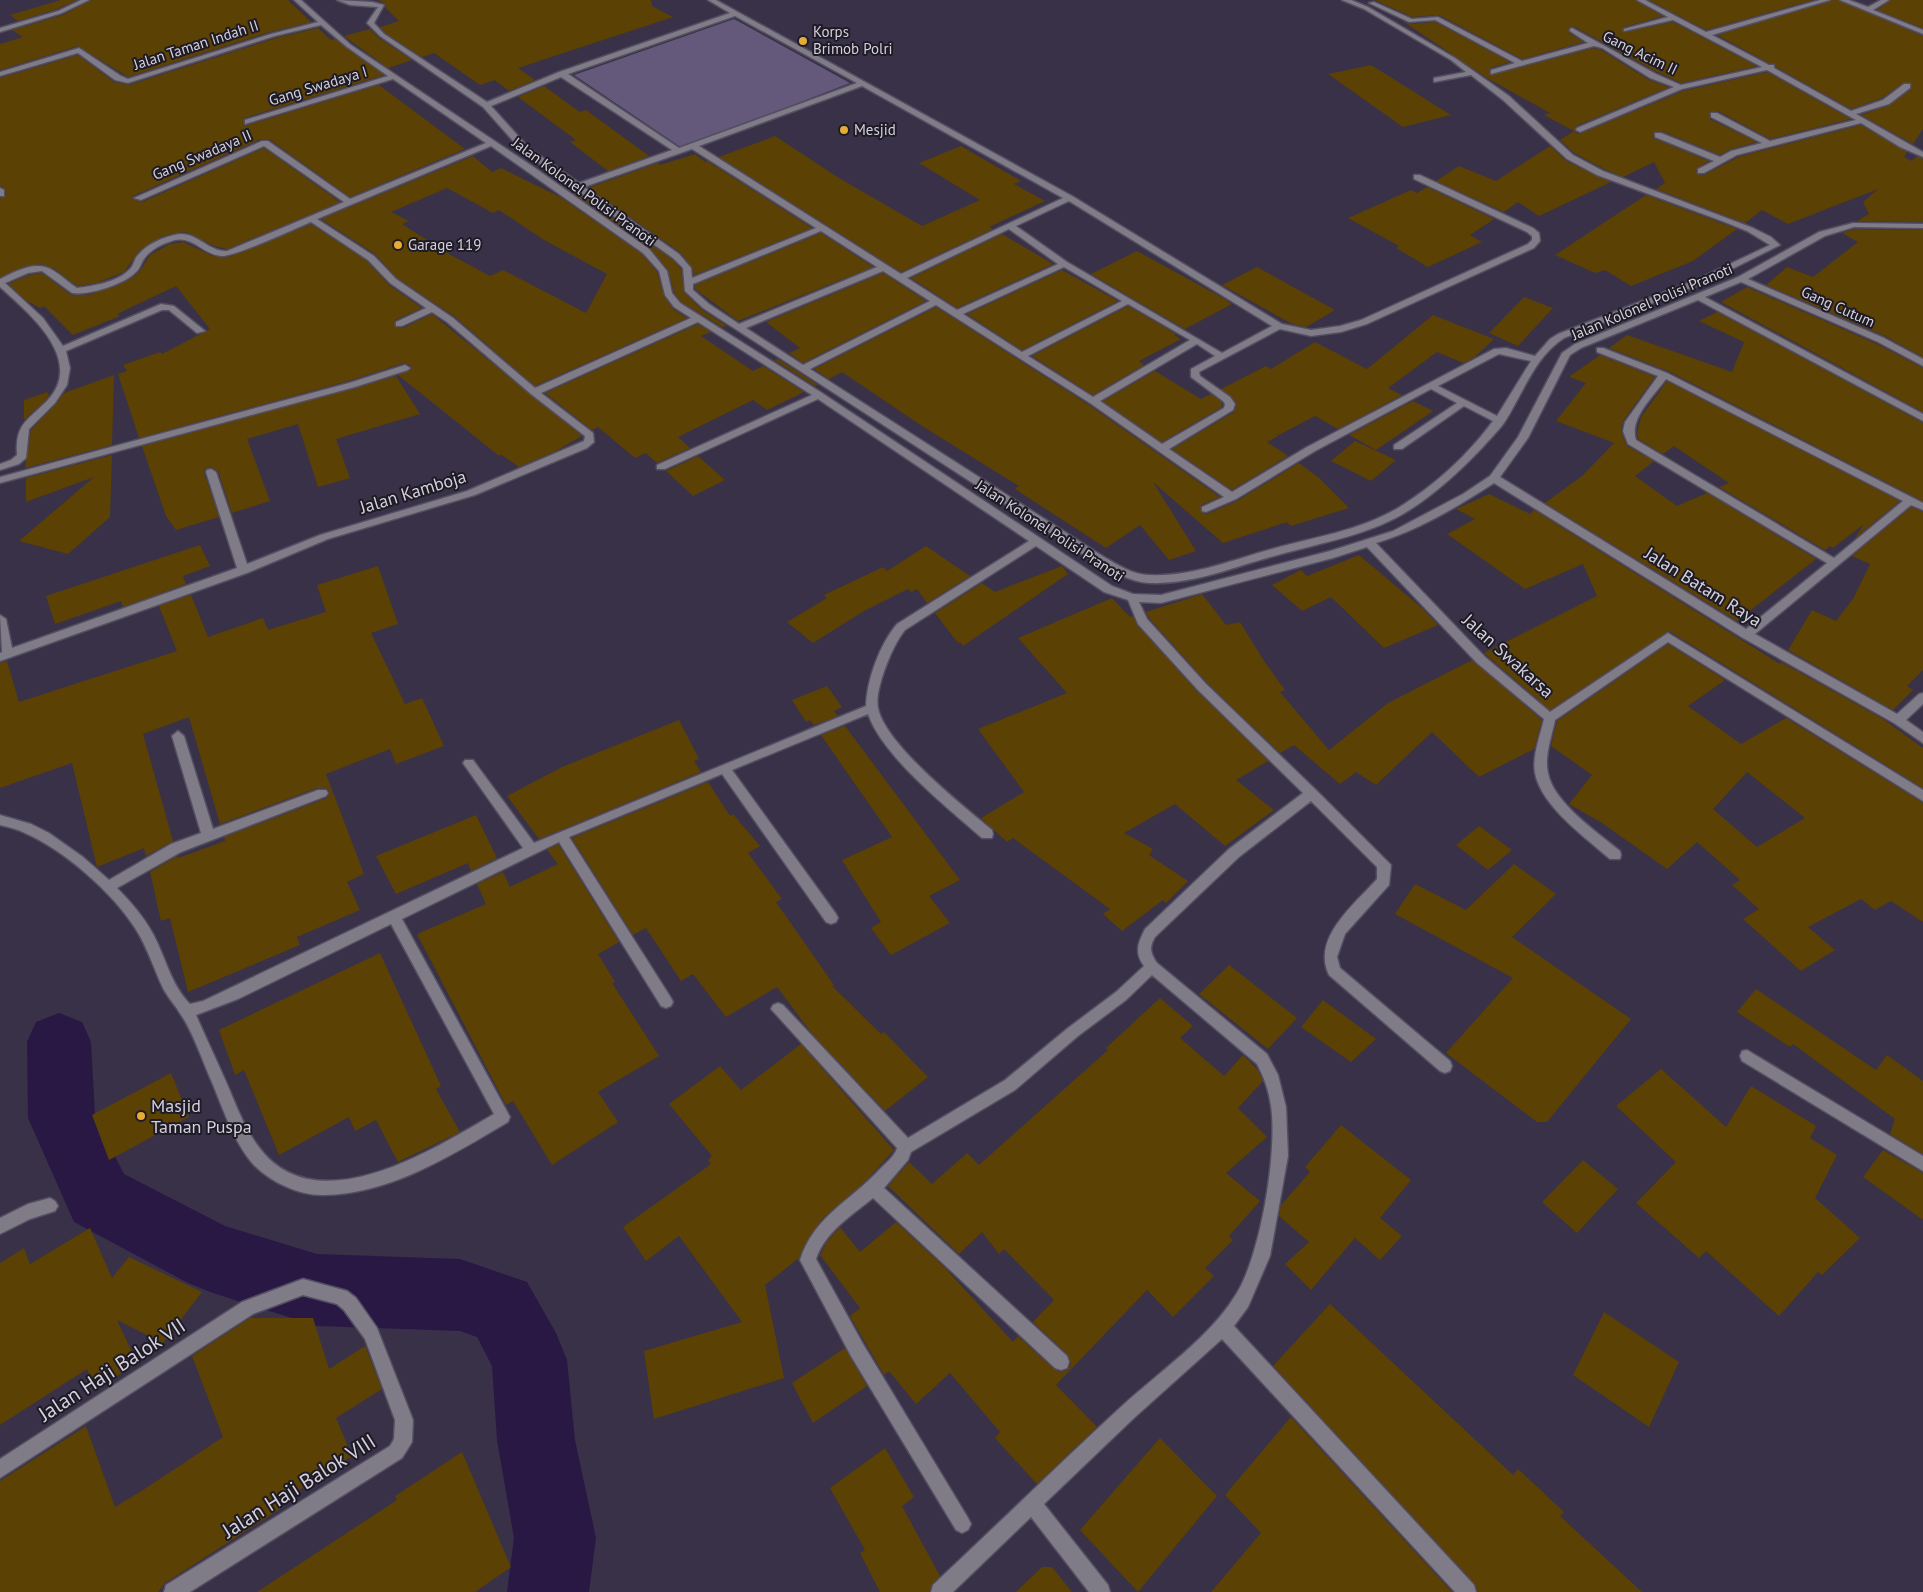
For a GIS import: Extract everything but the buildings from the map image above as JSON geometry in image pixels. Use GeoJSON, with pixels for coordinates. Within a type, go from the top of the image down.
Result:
{"type":"FeatureCollection","features":[{"type":"Feature","properties":{"kind":"street"},"geometry":{"type":"LineString","coordinates":[[0,30],[60,12],[86,0]]}},
{"type":"Feature","properties":{"kind":"street","name":"Jalan Kolonel Polisi Pranoti"},"geometry":{"type":"LineString","coordinates":[[297,0],[349,46],[646,251],[663,270],[670,298],[819,395],[1108,589],[1132,598],[1161,599],[1288,566],[1398,533],[1494,478],[1523,438],[1567,353],[1578,346],[1741,279],[1822,234],[1853,226],[1872,224],[1923,226]]}},
{"type":"Feature","properties":{"kind":"street"},"geometry":{"type":"LineString","coordinates":[[711,0],[1069,198],[1279,326],[1312,332],[1341,329],[1364,322],[1532,246],[1536,241],[1536,235],[1530,230],[1417,177]]}},
{"type":"Feature","properties":{"kind":"street"},"geometry":{"type":"LineString","coordinates":[[345,1],[381,4],[382,6],[370,23],[382,35],[486,105],[526,150],[676,256],[687,268],[689,291],[695,298],[1100,560],[1120,571],[1146,578],[1173,578],[1207,572],[1344,533],[1384,519],[1401,510],[1462,462],[1500,421],[1516,391],[1546,347],[1561,336],[1693,285],[1776,245],[1770,238],[1740,225],[1628,184],[1578,162],[1506,98],[1453,59],[1385,19],[1345,0]]}},
{"type":"Feature","properties":{"kind":"street"},"geometry":{"type":"LineString","coordinates":[[1367,0],[1411,21],[1433,18],[1440,20],[1521,63]]}},
{"type":"Feature","properties":{"kind":"street"},"geometry":{"type":"LineString","coordinates":[[1640,0],[1704,35],[1771,68],[1923,155]]}},
{"type":"Feature","properties":{"kind":"street"},"geometry":{"type":"LineString","coordinates":[[1704,35],[1827,0]]}},
{"type":"Feature","properties":{"kind":"street"},"geometry":{"type":"LineString","coordinates":[[1843,0],[1923,32]]}},
{"type":"Feature","properties":{"kind":"street"},"geometry":{"type":"LineString","coordinates":[[1868,10],[1886,0]]}},
{"type":"Feature","properties":{"kind":"street"},"geometry":{"type":"LineString","coordinates":[[486,105],[562,74],[736,13]]}},
{"type":"Feature","properties":{"kind":"street"},"geometry":{"type":"LineString","coordinates":[[1626,30],[1674,18]]}},
{"type":"Feature","properties":{"kind":"street","name":"Jalan Taman Indah II"},"geometry":{"type":"LineString","coordinates":[[0,74],[79,50],[118,78],[128,81],[273,35],[321,23]]}},
{"type":"Feature","properties":{"kind":"street"},"geometry":{"type":"LineString","coordinates":[[1572,30],[1594,44]]}},
{"type":"Feature","properties":{"kind":"street","name":"Gang Acim II"},"geometry":{"type":"LineString","coordinates":[[1494,72],[1594,44],[1604,47],[1653,76],[1680,87]]}},
{"type":"Feature","properties":{"kind":"street","name":"Gang Acim II"},"geometry":{"type":"LineString","coordinates":[[1580,130],[1680,87],[1771,68]]}},
{"type":"Feature","properties":{"kind":"street"},"geometry":{"type":"LineString","coordinates":[[1437,80],[1472,73]]}},
{"type":"Feature","properties":{"kind":"street"},"geometry":{"type":"LineString","coordinates":[[562,74],[678,151]]}},
{"type":"Feature","properties":{"kind":"street","name":"Gang Swadaya I"},"geometry":{"type":"LineString","coordinates":[[248,122],[395,76]]}},
{"type":"Feature","properties":{"kind":"street"},"geometry":{"type":"LineString","coordinates":[[579,186],[695,146],[862,84]]}},
{"type":"Feature","properties":{"kind":"street"},"geometry":{"type":"LineString","coordinates":[[1851,113],[1886,102],[1907,86]]}},
{"type":"Feature","properties":{"kind":"street"},"geometry":{"type":"LineString","coordinates":[[1714,115],[1770,144]]}},
{"type":"Feature","properties":{"kind":"street"},"geometry":{"type":"LineString","coordinates":[[1700,171],[1734,153],[1863,120]]}},
{"type":"Feature","properties":{"kind":"street"},"geometry":{"type":"LineString","coordinates":[[1658,135],[1720,160]]}},
{"type":"Feature","properties":{"kind":"street","name":"Gang Swadaya II"},"geometry":{"type":"LineString","coordinates":[[138,198],[265,143],[350,203]]}},
{"type":"Feature","properties":{"kind":"street"},"geometry":{"type":"LineString","coordinates":[[0,467],[15,462],[22,456],[20,439],[23,429],[59,391],[64,373],[61,350],[53,334],[32,311],[0,283],[29,270],[41,269],[48,270],[75,291],[93,289],[116,281],[134,270],[140,258],[154,247],[170,239],[182,236],[190,238],[222,255],[492,143]]}},
{"type":"Feature","properties":{"kind":"street"},"geometry":{"type":"LineString","coordinates":[[695,146],[1093,401],[1232,497]]}},
{"type":"Feature","properties":{"kind":"street"},"geometry":{"type":"LineString","coordinates":[[900,278],[1069,198]]}},
{"type":"Feature","properties":{"kind":"street"},"geometry":{"type":"LineString","coordinates":[[312,219],[371,258],[393,281],[432,308],[534,392],[699,318]]}},
{"type":"Feature","properties":{"kind":"street"},"geometry":{"type":"LineString","coordinates":[[1010,226],[1064,264],[1198,340],[1221,356]]}},
{"type":"Feature","properties":{"kind":"street"},"geometry":{"type":"LineString","coordinates":[[687,283],[822,228]]}},
{"type":"Feature","properties":{"kind":"street"},"geometry":{"type":"LineString","coordinates":[[957,314],[1064,264]]}},
{"type":"Feature","properties":{"kind":"street"},"geometry":{"type":"LineString","coordinates":[[740,326],[884,267]]}},
{"type":"Feature","properties":{"kind":"street","name":"Gang Cutum"},"geometry":{"type":"LineString","coordinates":[[1741,279],[1880,340],[1923,363]]}},
{"type":"Feature","properties":{"kind":"street"},"geometry":{"type":"LineString","coordinates":[[1699,297],[1923,418]]}},
{"type":"Feature","properties":{"kind":"street"},"geometry":{"type":"LineString","coordinates":[[1022,355],[1128,300]]}},
{"type":"Feature","properties":{"kind":"street"},"geometry":{"type":"LineString","coordinates":[[802,369],[937,301]]}},
{"type":"Feature","properties":{"kind":"street"},"geometry":{"type":"LineString","coordinates":[[61,350],[161,307],[171,308],[200,331]]}},
{"type":"Feature","properties":{"kind":"street"},"geometry":{"type":"LineString","coordinates":[[399,324],[432,308]]}},
{"type":"Feature","properties":{"kind":"street"},"geometry":{"type":"LineString","coordinates":[[1163,448],[1228,410],[1230,404],[1227,399],[1196,377],[1194,371],[1279,326]]}},
{"type":"Feature","properties":{"kind":"street"},"geometry":{"type":"LineString","coordinates":[[1093,401],[1198,340]]}},
{"type":"Feature","properties":{"kind":"street"},"geometry":{"type":"LineString","coordinates":[[1600,350],[1664,375],[1923,507]]}},
{"type":"Feature","properties":{"kind":"street"},"geometry":{"type":"LineString","coordinates":[[1206,509],[1232,497],[1311,449],[1498,351],[1506,351],[1537,360]]}},
{"type":"Feature","properties":{"kind":"street"},"geometry":{"type":"LineString","coordinates":[[0,480],[352,385],[405,368]]}},
{"type":"Feature","properties":{"kind":"street"},"geometry":{"type":"LineString","coordinates":[[1664,375],[1630,422],[1628,431],[1631,442],[1835,563]]}},
{"type":"Feature","properties":{"kind":"street"},"geometry":{"type":"LineString","coordinates":[[1432,386],[1500,421]]}},
{"type":"Feature","properties":{"kind":"street","name":"Jalan Kamboja"},"geometry":{"type":"LineString","coordinates":[[4,655],[243,570],[324,537],[471,493],[589,442],[590,435],[534,392]]}},
{"type":"Feature","properties":{"kind":"street"},"geometry":{"type":"LineString","coordinates":[[662,467],[819,395]]}},
{"type":"Feature","properties":{"kind":"street"},"geometry":{"type":"LineString","coordinates":[[1398,447],[1463,403]]}},
{"type":"Feature","properties":{"kind":"street"},"geometry":{"type":"LineString","coordinates":[[211,472],[243,570]]}},
{"type":"Feature","properties":{"kind":"street","name":"Jalan Batam Raya"},"geometry":{"type":"LineString","coordinates":[[1494,478],[1747,635],[1898,720],[1923,738]]}},
{"type":"Feature","properties":{"kind":"street"},"geometry":{"type":"LineString","coordinates":[[1747,635],[1909,501]]}},
{"type":"Feature","properties":{"kind":"street"},"geometry":{"type":"LineString","coordinates":[[987,834],[949,802],[896,747],[880,727],[872,708],[884,656],[895,633],[918,614],[1036,541]]}},
{"type":"Feature","properties":{"kind":"street","name":"Jalan Swakarsa"},"geometry":{"type":"LineString","coordinates":[[1369,542],[1481,660],[1550,718],[1543,748],[1541,773],[1551,796],[1614,855]]}},
{"type":"Feature","properties":{"kind":"street"},"geometry":{"type":"LineString","coordinates":[[1132,598],[1142,621],[1202,686],[1384,866],[1384,881],[1339,931],[1330,957],[1334,971],[1445,1066]]}},
{"type":"Feature","properties":{"kind":"street"},"geometry":{"type":"LineString","coordinates":[[0,618],[4,655]]}},
{"type":"Feature","properties":{"kind":"street"},"geometry":{"type":"LineString","coordinates":[[1550,718],[1668,637],[1923,796]]}},
{"type":"Feature","properties":{"kind":"street"},"geometry":{"type":"LineString","coordinates":[[1898,720],[1923,697]]}},
{"type":"Feature","properties":{"kind":"street"},"geometry":{"type":"LineString","coordinates":[[187,1011],[205,1007],[233,995],[561,835],[872,708]]}},
{"type":"Feature","properties":{"kind":"street"},"geometry":{"type":"LineString","coordinates":[[178,736],[208,834]]}},
{"type":"Feature","properties":{"kind":"street"},"geometry":{"type":"LineString","coordinates":[[469,763],[531,850]]}},
{"type":"Feature","properties":{"kind":"street"},"geometry":{"type":"LineString","coordinates":[[724,768],[831,918]]}},
{"type":"Feature","properties":{"kind":"street"},"geometry":{"type":"LineString","coordinates":[[107,887],[176,848],[208,834],[322,792]]}},
{"type":"Feature","properties":{"kind":"street"},"geometry":{"type":"LineString","coordinates":[[940,1592],[1032,1503],[1223,1327],[1252,1281],[1262,1256],[1280,1156],[1276,1091],[1262,1059],[1245,1042],[1152,967],[1144,956],[1144,944],[1150,933],[1234,853],[1312,793]]}},
{"type":"Feature","properties":{"kind":"street"},"geometry":{"type":"LineString","coordinates":[[0,820],[29,829],[55,844],[107,887],[129,909],[146,934],[176,1001],[187,1011],[237,1122],[250,1146],[266,1166],[293,1182],[322,1188],[359,1186],[395,1175],[436,1156],[503,1117],[393,916]]}},
{"type":"Feature","properties":{"kind":"street"},"geometry":{"type":"LineString","coordinates":[[561,835],[666,1002]]}},
{"type":"Feature","properties":{"kind":"street"},"geometry":{"type":"LineString","coordinates":[[962,1524],[857,1350],[808,1260],[810,1248],[823,1231],[873,1188],[898,1163],[905,1148],[1010,1085],[1073,1032],[1121,996],[1152,967]]}},
{"type":"Feature","properties":{"kind":"street"},"geometry":{"type":"LineString","coordinates":[[778,1009],[901,1139],[905,1148]]}},
{"type":"Feature","properties":{"kind":"street"},"geometry":{"type":"LineString","coordinates":[[1747,1056],[1923,1164]]}},
{"type":"Feature","properties":{"kind":"street"},"geometry":{"type":"LineString","coordinates":[[873,1188],[1061,1362]]}},
{"type":"Feature","properties":{"kind":"street"},"geometry":{"type":"LineString","coordinates":[[0,1226],[28,1212],[50,1206]]}},
{"type":"Feature","properties":{"kind":"street","name":"Jalan Haji Balok VIII"},"geometry":{"type":"LineString","coordinates":[[173,1592],[396,1452],[403,1442],[404,1420],[371,1334],[350,1304],[341,1297],[303,1287],[248,1308]]}},
{"type":"Feature","properties":{"kind":"street","name":"Jalan Haji Balok VII"},"geometry":{"type":"LineString","coordinates":[[0,1469],[248,1308]]}},
{"type":"Feature","properties":{"kind":"street"},"geometry":{"type":"LineString","coordinates":[[1223,1327],[1467,1592]]}},
{"type":"Feature","properties":{"kind":"street"},"geometry":{"type":"LineString","coordinates":[[1032,1503],[1101,1592]]}},
{"type":"Feature","properties":{"kind":"shaded area"},"geometry":{"type":"Polygon","coordinates":[[[734,19],[850,83],[682,148],[574,75],[734,19]]]}},
{"type":"Feature","properties":{"kind":"waterway"},"geometry":{"type":"LineString","coordinates":[[59,1042],[62,1118],[99,1198],[213,1258],[317,1290],[460,1295],[501,1308],[529,1360],[536,1440],[555,1538],[548,1592]]}},
{"type":"Feature","properties":{"kind":"place","name":"Korps Brimob Polri"},"geometry":{"type":"Point","coordinates":[803,41]}},
{"type":"Feature","properties":{"kind":"place","name":"Mesjid"},"geometry":{"type":"Point","coordinates":[844,130]}},
{"type":"Feature","properties":{"kind":"place","name":"Garage 119"},"geometry":{"type":"Point","coordinates":[398,245]}},
{"type":"Feature","properties":{"kind":"place","name":"Masjid Taman Puspa"},"geometry":{"type":"Point","coordinates":[141,1116]}}]}
